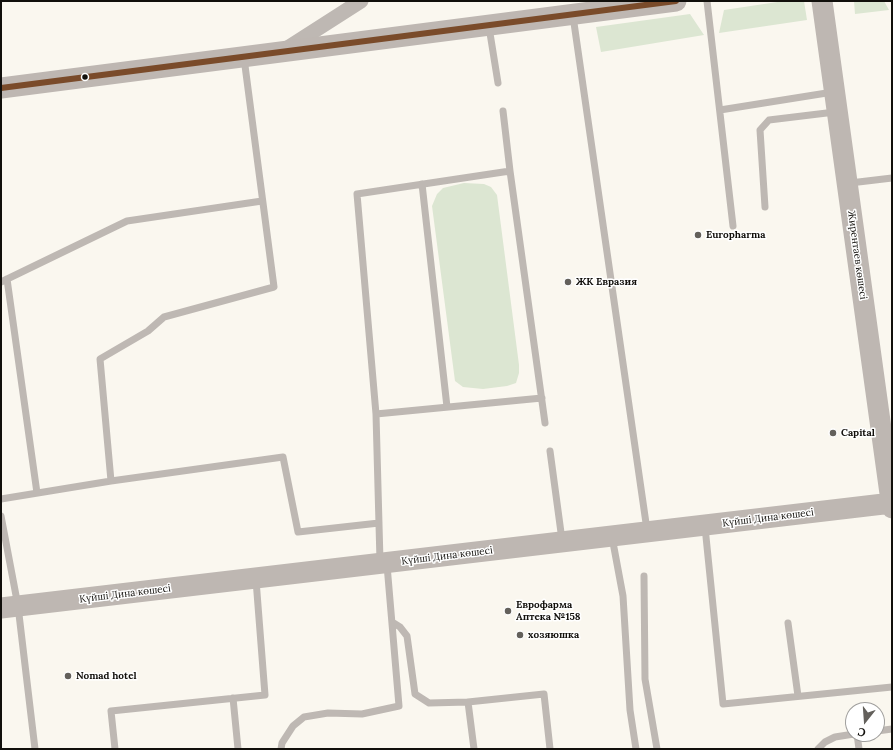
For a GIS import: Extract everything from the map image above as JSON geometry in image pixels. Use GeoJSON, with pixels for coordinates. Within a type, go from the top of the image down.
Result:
{"type":"FeatureCollection","features":[{"type":"Feature","properties":{"kind":"street"},"geometry":{"type":"LineString","coordinates":[[281,52],[361,1]]}},
{"type":"Feature","properties":{"kind":"street"},"geometry":{"type":"LineString","coordinates":[[1,88],[573,14],[630,4],[676,1]]}},
{"type":"Feature","properties":{"kind":"street","name":"Жирентаев көшесі"},"geometry":{"type":"LineString","coordinates":[[822,1],[892,505]]}},
{"type":"Feature","properties":{"kind":"street","name":"Күйші Дина көшесі"},"geometry":{"type":"LineString","coordinates":[[10,607],[705,525],[892,505]]}},
{"type":"Feature","properties":{"kind":"lane"},"geometry":{"type":"LineString","coordinates":[[708,1],[733,226]]}},
{"type":"Feature","properties":{"kind":"lane"},"geometry":{"type":"LineString","coordinates":[[573,14],[648,532]]}},
{"type":"Feature","properties":{"kind":"lane"},"geometry":{"type":"LineString","coordinates":[[489,25],[498,83]]}},
{"type":"Feature","properties":{"kind":"lane"},"geometry":{"type":"LineString","coordinates":[[111,481],[100,360],[148,331],[164,317],[274,287],[243,57]]}},
{"type":"Feature","properties":{"kind":"lane"},"geometry":{"type":"LineString","coordinates":[[720,110],[836,102]]}},
{"type":"Feature","properties":{"kind":"lane"},"geometry":{"type":"LineString","coordinates":[[765,207],[760,130],[769,120],[836,102]]}},
{"type":"Feature","properties":{"kind":"lane"},"geometry":{"type":"LineString","coordinates":[[503,111],[545,423]]}},
{"type":"Feature","properties":{"kind":"lane"},"geometry":{"type":"LineString","coordinates":[[281,749],[282,743],[293,726],[304,717],[328,713],[362,714],[398,706],[392,622],[383,563],[379,523],[376,414],[357,194],[510,171]]}},
{"type":"Feature","properties":{"kind":"lane"},"geometry":{"type":"LineString","coordinates":[[847,183],[892,178]]}},
{"type":"Feature","properties":{"kind":"lane"},"geometry":{"type":"LineString","coordinates":[[422,184],[447,407]]}},
{"type":"Feature","properties":{"kind":"lane"},"geometry":{"type":"LineString","coordinates":[[37,493],[4,281],[127,221],[262,201]]}},
{"type":"Feature","properties":{"kind":"lane"},"geometry":{"type":"LineString","coordinates":[[376,414],[542,398]]}},
{"type":"Feature","properties":{"kind":"lane"},"geometry":{"type":"LineString","coordinates":[[550,451],[562,542]]}},
{"type":"Feature","properties":{"kind":"lane"},"geometry":{"type":"LineString","coordinates":[[1,499],[111,481],[283,458],[298,532],[379,523]]}},
{"type":"Feature","properties":{"kind":"lane"},"geometry":{"type":"LineString","coordinates":[[1,516],[10,607],[35,749]]}},
{"type":"Feature","properties":{"kind":"lane"},"geometry":{"type":"LineString","coordinates":[[705,525],[723,704],[892,687]]}},
{"type":"Feature","properties":{"kind":"lane"},"geometry":{"type":"LineString","coordinates":[[612,536],[623,596],[630,710],[636,749]]}},
{"type":"Feature","properties":{"kind":"lane"},"geometry":{"type":"LineString","coordinates":[[644,576],[645,679],[657,749]]}},
{"type":"Feature","properties":{"kind":"lane"},"geometry":{"type":"LineString","coordinates":[[115,749],[110,711],[264,695],[256,578]]}},
{"type":"Feature","properties":{"kind":"lane"},"geometry":{"type":"LineString","coordinates":[[392,622],[400,627],[407,636],[415,694],[429,703],[468,702],[544,694],[550,749]]}},
{"type":"Feature","properties":{"kind":"lane"},"geometry":{"type":"LineString","coordinates":[[788,623],[798,696]]}},
{"type":"Feature","properties":{"kind":"lane"},"geometry":{"type":"LineString","coordinates":[[232,698],[238,749]]}},
{"type":"Feature","properties":{"kind":"lane"},"geometry":{"type":"LineString","coordinates":[[468,702],[474,749]]}},
{"type":"Feature","properties":{"kind":"lane"},"geometry":{"type":"LineString","coordinates":[[818,749],[825,742],[834,737],[845,736]]}},
{"type":"Feature","properties":{"kind":"green space"},"geometry":{"type":"Polygon","coordinates":[[[784,1],[804,1],[807,20],[719,33],[724,10],[784,1]]]}},
{"type":"Feature","properties":{"kind":"green space"},"geometry":{"type":"Polygon","coordinates":[[[854,1],[884,1],[889,10],[855,14],[854,1]]]}},
{"type":"Feature","properties":{"kind":"green space"},"geometry":{"type":"Polygon","coordinates":[[[690,14],[704,35],[601,52],[596,27],[690,14]]]}},
{"type":"Feature","properties":{"kind":"green space"},"geometry":{"type":"Polygon","coordinates":[[[464,183],[484,184],[491,187],[497,195],[519,365],[519,373],[516,383],[507,386],[483,389],[463,387],[455,381],[432,206],[437,194],[443,188],[464,183]]]}},
{"type":"Feature","properties":{"kind":"transit line"},"geometry":{"type":"LineString","coordinates":[[1,88],[676,1]]}},
{"type":"Feature","properties":{"kind":"place","name":"Europharma"},"geometry":{"type":"Point","coordinates":[698,235]}},
{"type":"Feature","properties":{"kind":"place","name":"ЖК Евразия"},"geometry":{"type":"Point","coordinates":[568,282]}},
{"type":"Feature","properties":{"kind":"place","name":"Capital"},"geometry":{"type":"Point","coordinates":[833,433]}},
{"type":"Feature","properties":{"kind":"place","name":"Еврофарма Аптека №158"},"geometry":{"type":"Point","coordinates":[508,611]}},
{"type":"Feature","properties":{"kind":"place","name":"хозяюшка"},"geometry":{"type":"Point","coordinates":[520,635]}},
{"type":"Feature","properties":{"kind":"place","name":"Nomad hotel"},"geometry":{"type":"Point","coordinates":[68,676]}}]}
